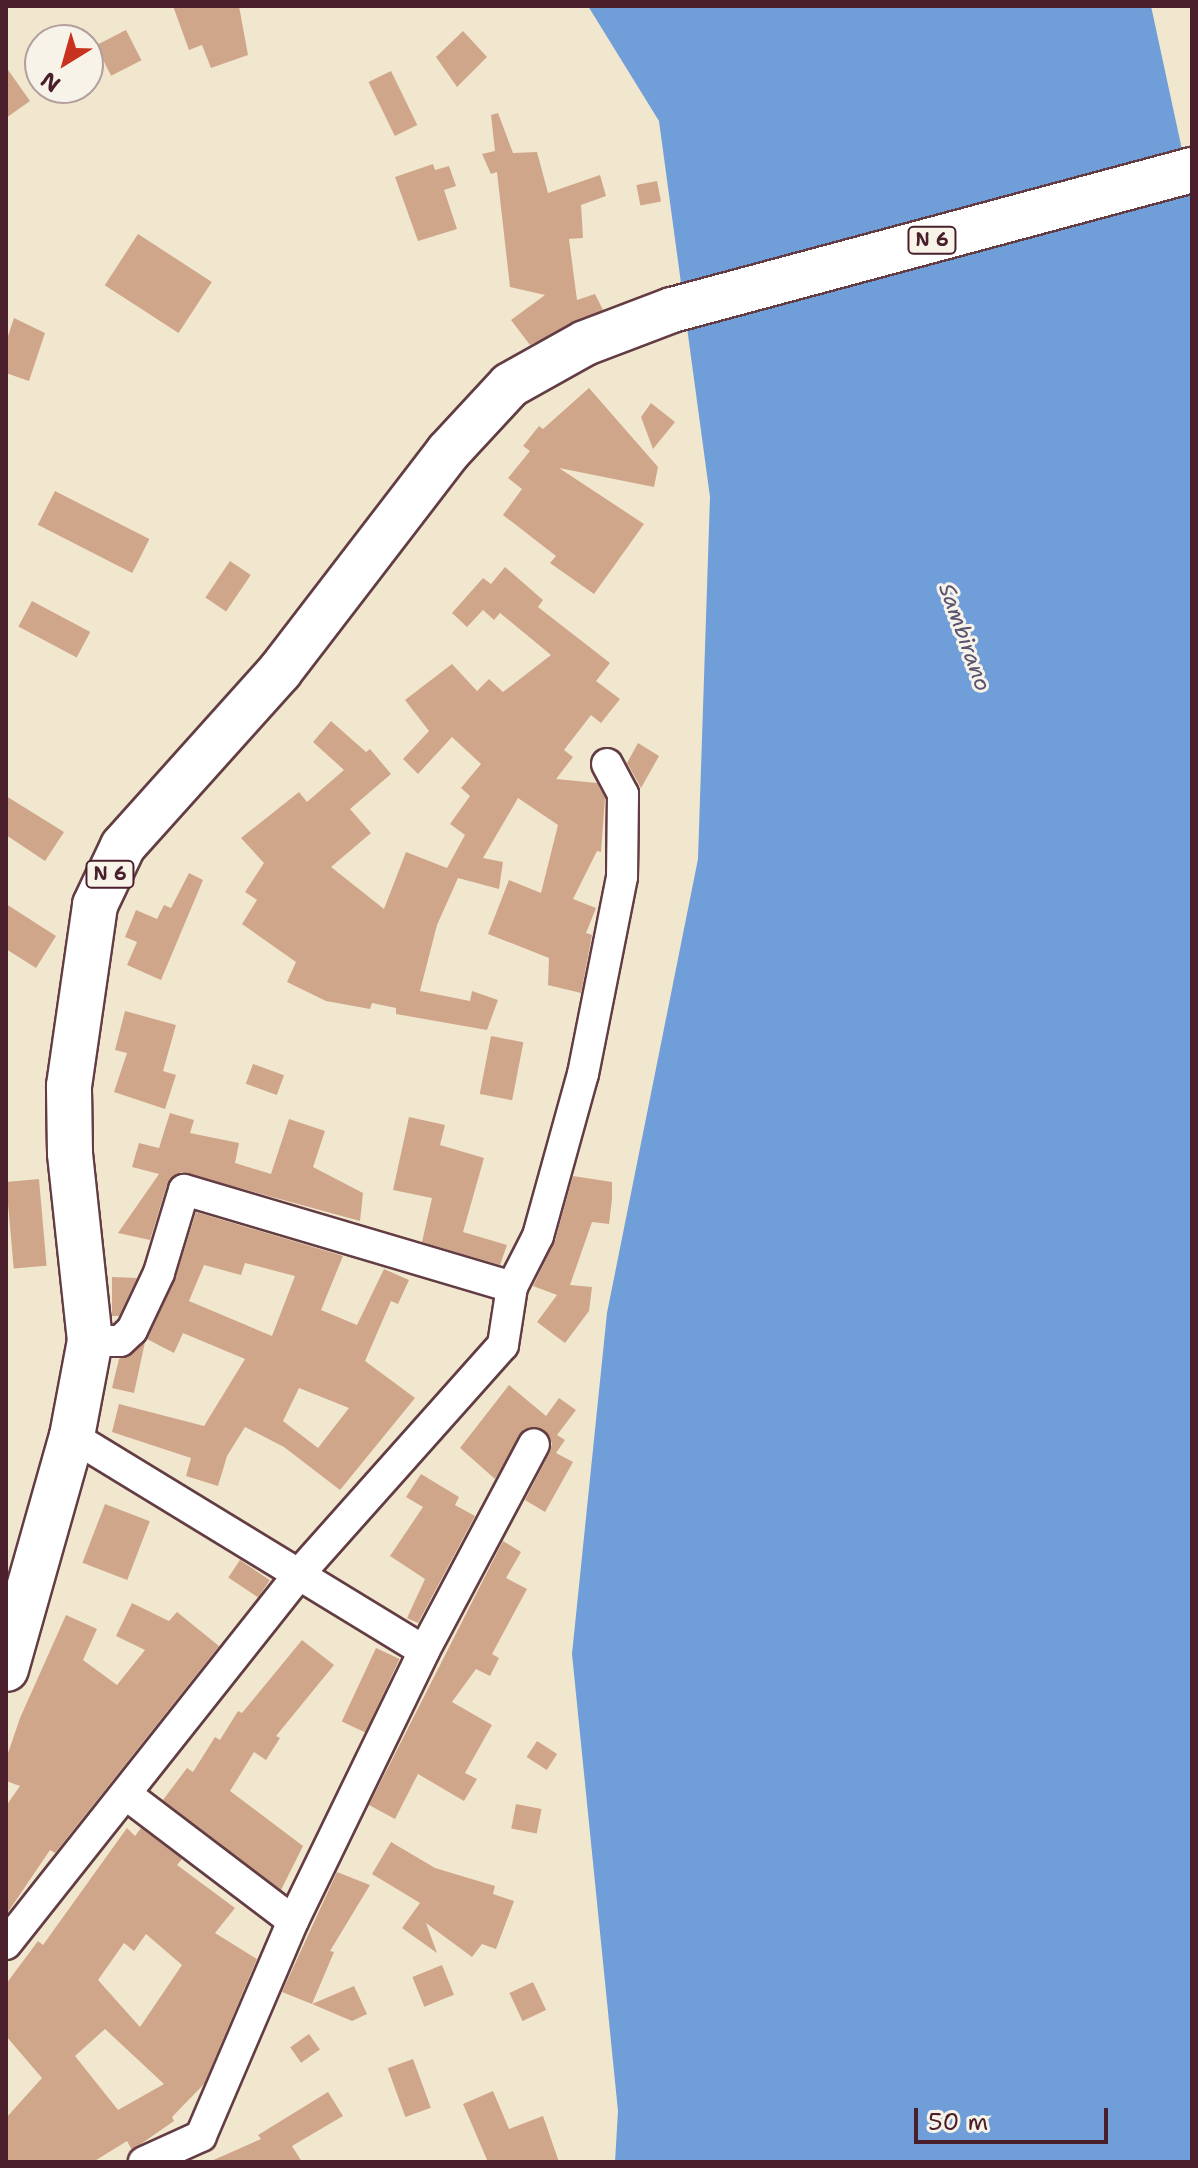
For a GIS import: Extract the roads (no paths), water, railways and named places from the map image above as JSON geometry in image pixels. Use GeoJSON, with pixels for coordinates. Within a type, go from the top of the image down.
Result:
{"type":"FeatureCollection","features":[{"type":"Feature","properties":{"kind":"main road","name":"N 6"},"geometry":{"type":"LineString","coordinates":[[6,1669],[72,1436],[90,1341],[70,1153],[69,1086],[95,905],[123,846],[280,671],[448,452],[510,385],[585,343],[672,310],[1192,170]]}},
{"type":"Feature","properties":{"kind":"street"},"geometry":{"type":"LineString","coordinates":[[6,1944],[127,1795],[298,1575],[503,1345],[512,1287],[538,1236],[583,1074],[622,877],[623,794],[607,764]]}},
{"type":"Feature","properties":{"kind":"street"},"geometry":{"type":"LineString","coordinates":[[90,1341],[120,1341],[132,1330],[159,1273],[184,1190],[512,1287]]}},
{"type":"Feature","properties":{"kind":"street"},"geometry":{"type":"LineString","coordinates":[[72,1436],[424,1651]]}},
{"type":"Feature","properties":{"kind":"street"},"geometry":{"type":"LineString","coordinates":[[144,2162],[201,2136],[293,1921],[424,1651],[534,1444]]}},
{"type":"Feature","properties":{"kind":"street"},"geometry":{"type":"LineString","coordinates":[[127,1795],[293,1921]]}},
{"type":"Feature","properties":{"kind":"water","name":"Sambirano"},"geometry":{"type":"Polygon","coordinates":[[[588,6],[1151,6],[1192,196],[1192,2162],[615,2162],[618,2111],[572,1654],[607,1313],[698,859],[710,497],[659,121],[588,6]]]}}]}
